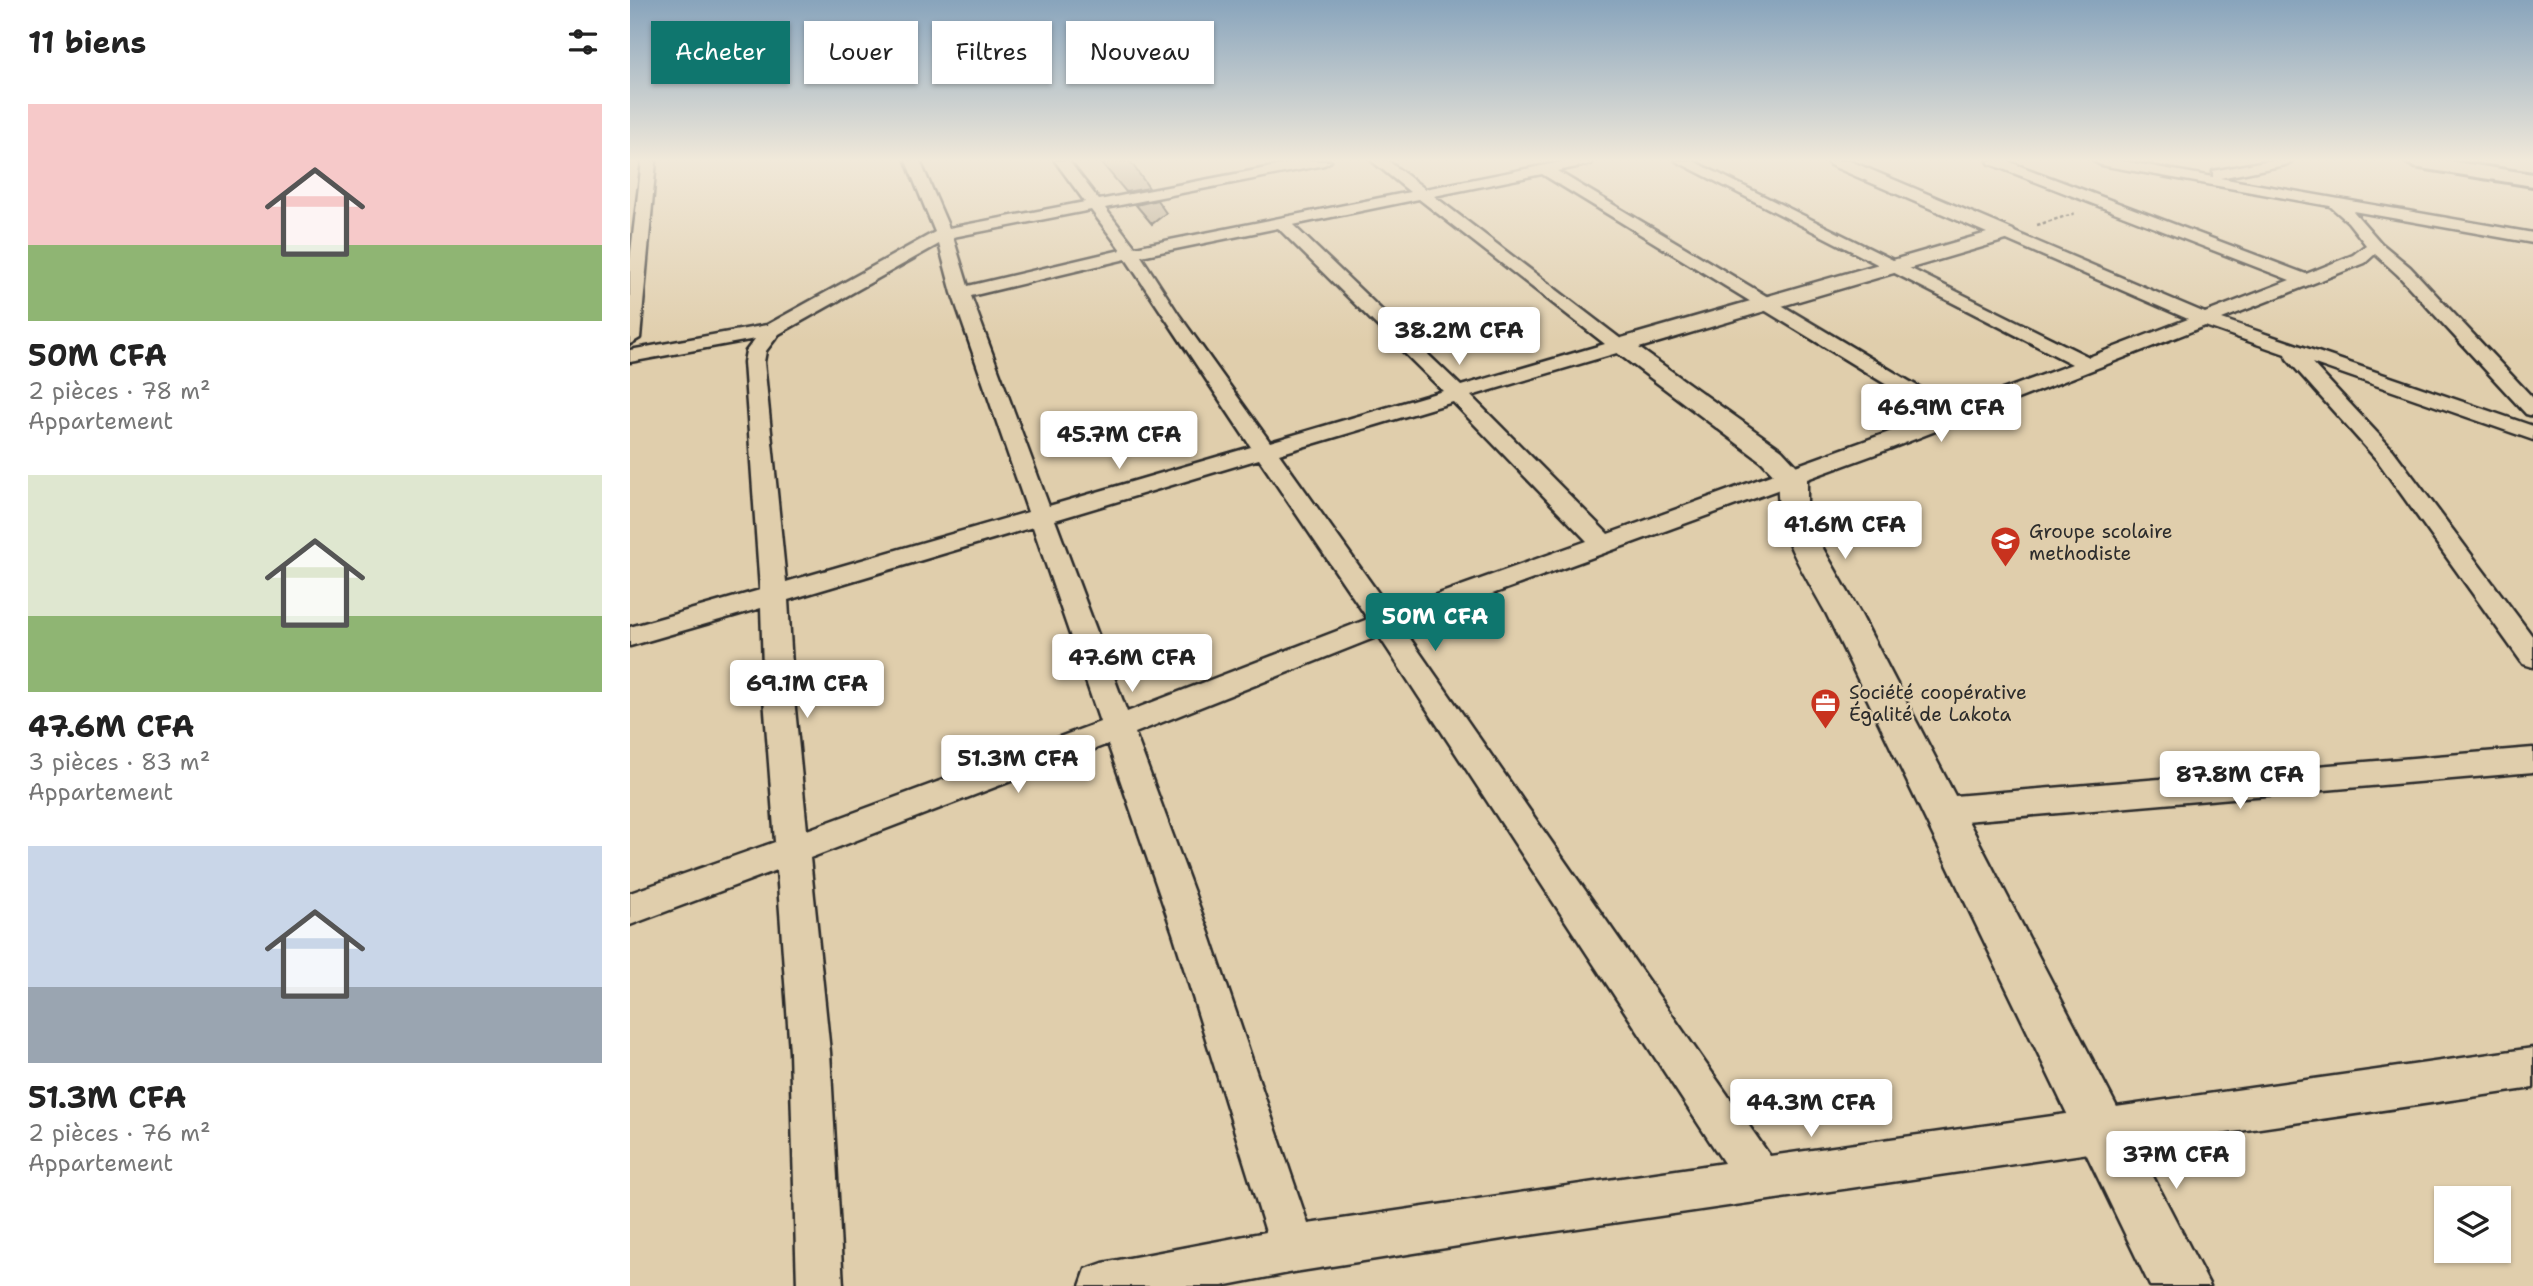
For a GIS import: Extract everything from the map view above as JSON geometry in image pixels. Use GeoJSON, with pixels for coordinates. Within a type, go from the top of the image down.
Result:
{"type":"FeatureCollection","features":[{"type":"Feature","properties":{"kind":"street"},"geometry":{"type":"LineString","coordinates":[[630,338],[642,221]]}},
{"type":"Feature","properties":{"kind":"street"},"geometry":{"type":"LineString","coordinates":[[938,221],[961,293],[1044,516],[1191,933],[1294,1249]]}},
{"type":"Feature","properties":{"kind":"street"},"geometry":{"type":"LineString","coordinates":[[630,356],[772,330],[944,234],[1011,221]]}},
{"type":"Feature","properties":{"kind":"street"},"geometry":{"type":"LineString","coordinates":[[1106,221],[1385,623],[1760,1179]]}},
{"type":"Feature","properties":{"kind":"street"},"geometry":{"type":"LineString","coordinates":[[961,293],[1131,253],[1292,221]]}},
{"type":"Feature","properties":{"kind":"street"},"geometry":{"type":"LineString","coordinates":[[1458,221],[1620,346],[1772,456],[1793,477],[1793,502],[1798,531],[1843,613],[2181,1286]]}},
{"type":"Feature","properties":{"kind":"street"},"geometry":{"type":"LineString","coordinates":[[1629,221],[1952,416]]}},
{"type":"Feature","properties":{"kind":"street"},"geometry":{"type":"LineString","coordinates":[[1801,221],[2090,365]]}},
{"type":"Feature","properties":{"kind":"street"},"geometry":{"type":"LineString","coordinates":[[1976,221],[2204,320],[2533,433]]}},
{"type":"Feature","properties":{"kind":"street"},"geometry":{"type":"LineString","coordinates":[[2151,221],[2305,280]]}},
{"type":"Feature","properties":{"kind":"street"},"geometry":{"type":"LineString","coordinates":[[2356,221],[2375,246],[2404,271],[2533,410]]}},
{"type":"Feature","properties":{"kind":"street"},"geometry":{"type":"LineString","coordinates":[[2441,221],[2533,238]]}},
{"type":"Feature","properties":{"kind":"street"},"geometry":{"type":"LineString","coordinates":[[1282,223],[1458,395],[1603,543]]}},
{"type":"Feature","properties":{"kind":"street"},"geometry":{"type":"LineString","coordinates":[[630,637],[2006,234]]}},
{"type":"Feature","properties":{"kind":"street"},"geometry":{"type":"LineString","coordinates":[[630,909],[794,851],[1385,623],[1793,477],[2090,365],[2359,259],[2375,246]]}},
{"type":"Feature","properties":{"kind":"street"},"geometry":{"type":"LineString","coordinates":[[772,330],[756,351],[754,362],[774,593],[779,698],[810,1052],[820,1286]]}},
{"type":"Feature","properties":{"kind":"street"},"geometry":{"type":"LineString","coordinates":[[2290,351],[2385,456],[2533,656]]}},
{"type":"Feature","properties":{"kind":"street"},"geometry":{"type":"LineString","coordinates":[[1942,810],[2533,760]]}},
{"type":"Feature","properties":{"kind":"street"},"geometry":{"type":"LineString","coordinates":[[1103,1286],[1294,1249],[2533,1068]]}},
{"type":"Feature","properties":{"kind":"place","name":"Groupe scolaire methodiste"},"geometry":{"type":"Point","coordinates":[2006,569]}},
{"type":"Feature","properties":{"kind":"place","name":"Société coopérative Égalité de Lakota"},"geometry":{"type":"Point","coordinates":[1826,730]}}]}
